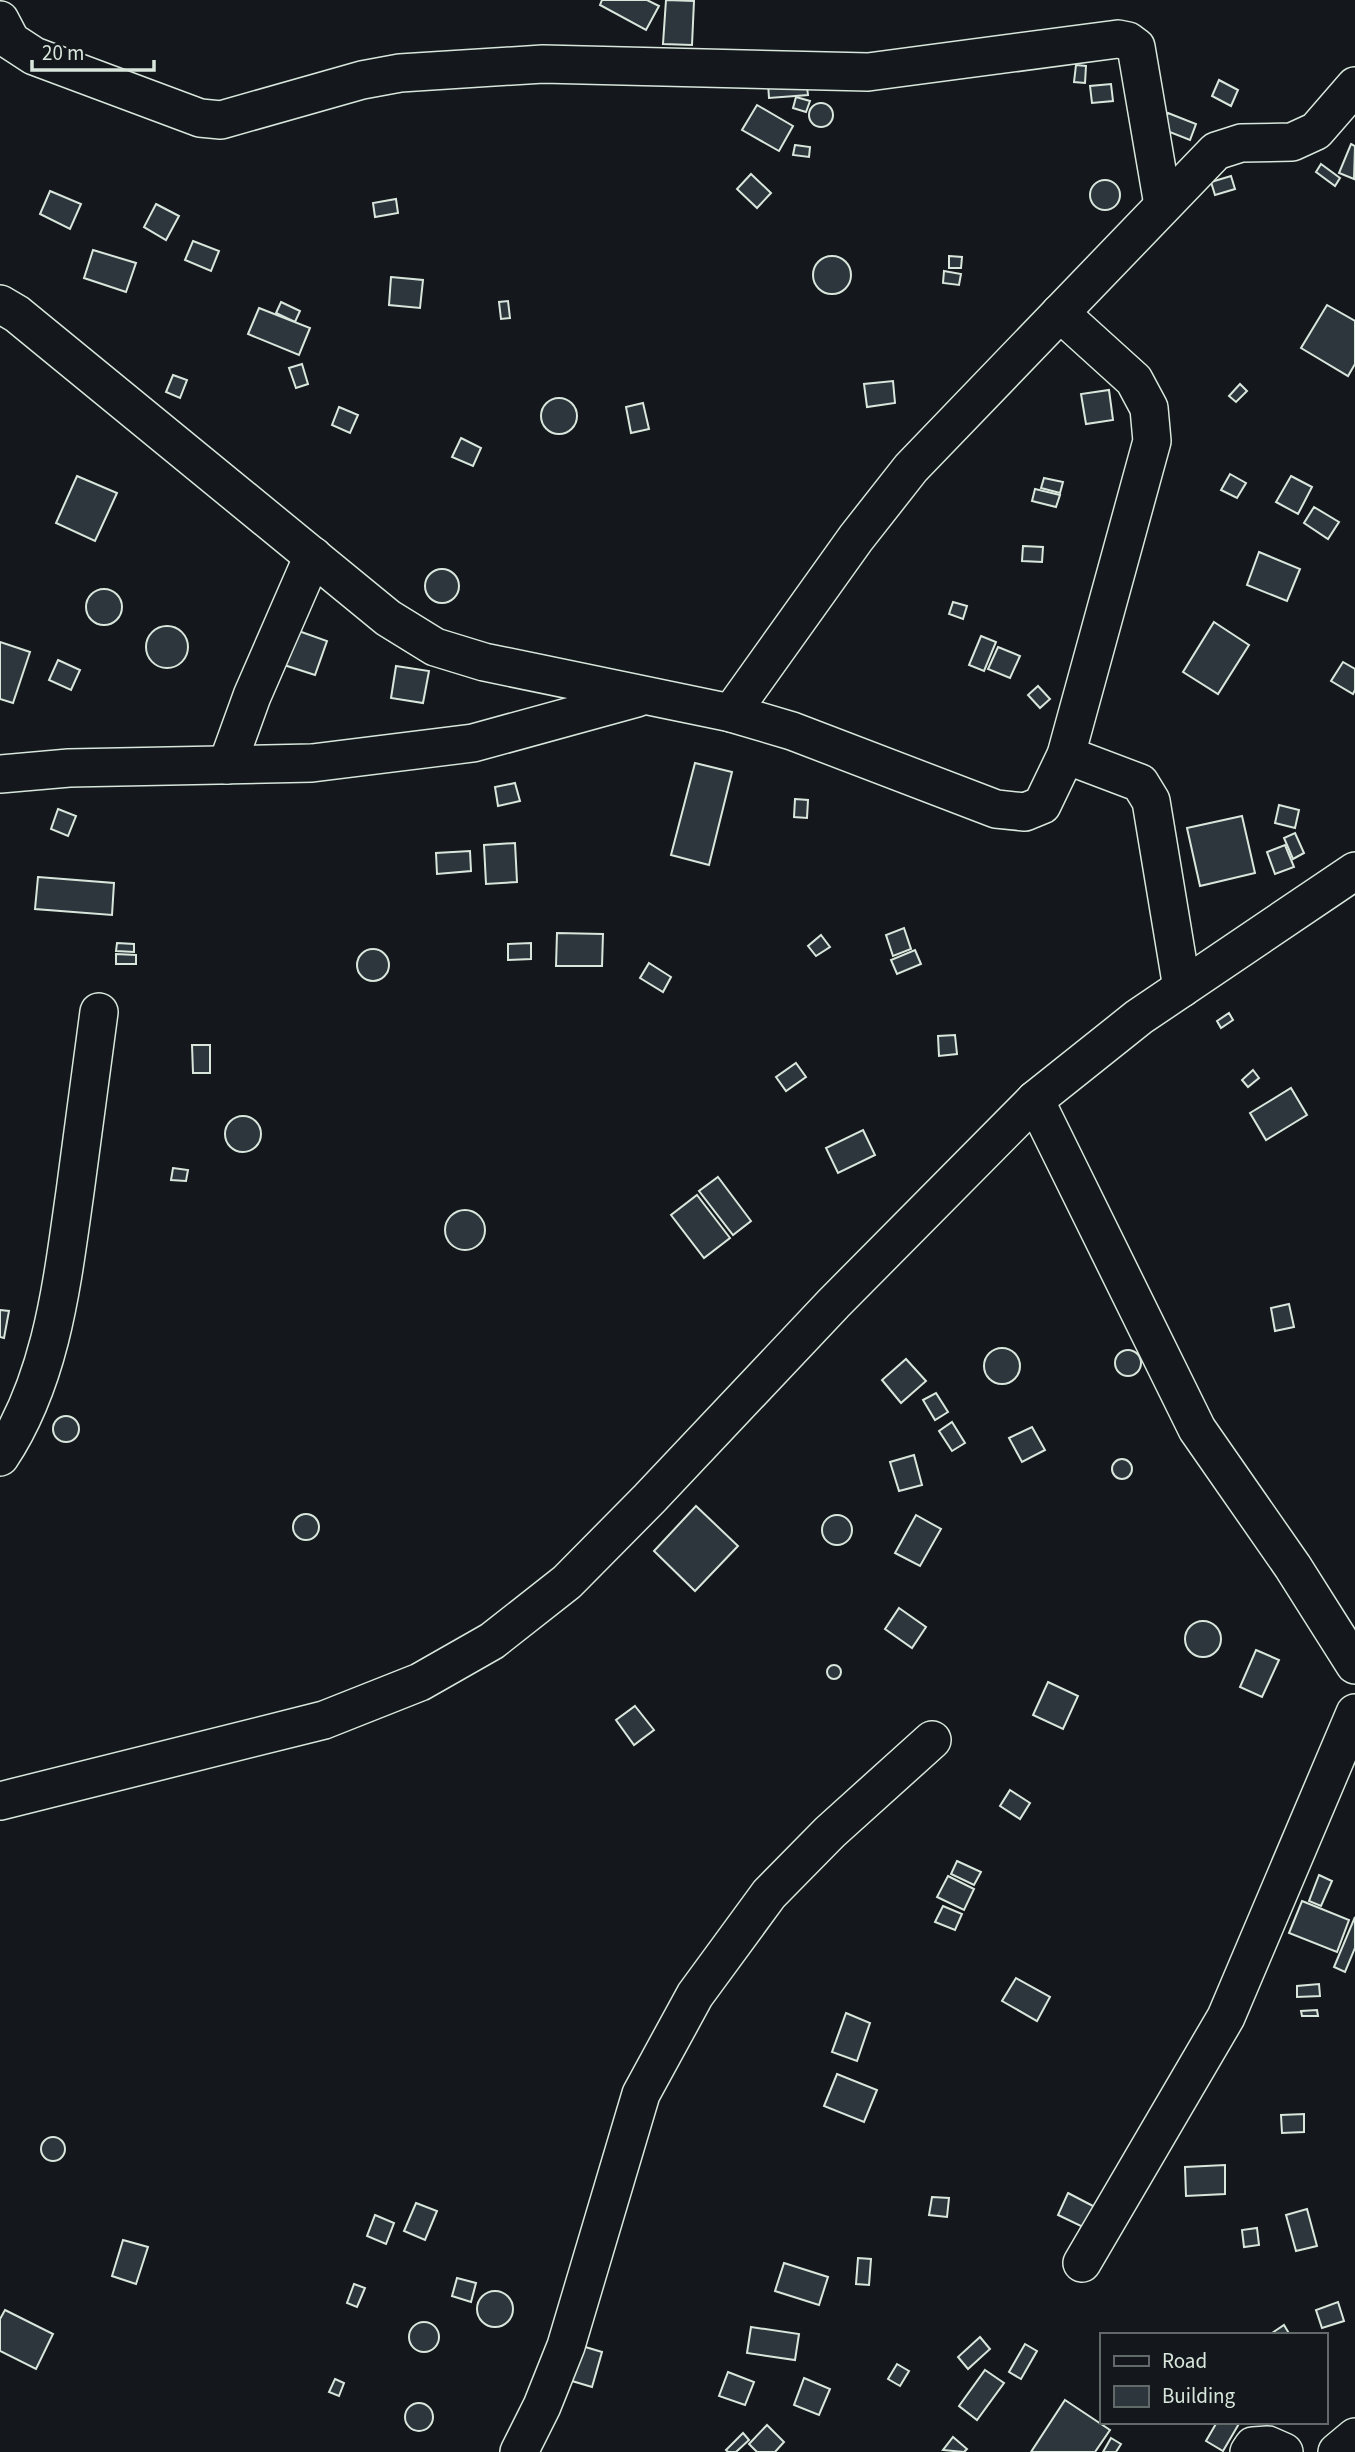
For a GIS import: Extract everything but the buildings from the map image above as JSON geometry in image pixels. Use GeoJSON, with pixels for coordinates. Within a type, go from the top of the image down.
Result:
{"type":"FeatureCollection","features":[{"type":"Feature","properties":{"kind":"street"},"geometry":{"type":"LineString","coordinates":[[0,23],[11,41],[34,57],[200,118],[221,120],[362,80],[400,73],[543,64],[868,72],[1118,39],[1128,41],[1136,47],[1163,205]]}},
{"type":"Feature","properties":{"kind":"street"},"geometry":{"type":"LineString","coordinates":[[731,713],[856,538],[911,468],[1216,151],[1241,143],[1292,142],[1316,131],[1355,86]]}},
{"type":"Feature","properties":{"kind":"street"},"geometry":{"type":"LineString","coordinates":[[0,304],[38,331],[388,618],[435,647],[484,662],[731,713],[792,731],[996,809],[1025,811],[1042,805],[1066,755],[1152,441],[1149,408],[1134,380],[1060,313]]}},
{"type":"Feature","properties":{"kind":"street"},"geometry":{"type":"LineString","coordinates":[[227,765],[252,696],[313,556]]}},
{"type":"Feature","properties":{"kind":"street"},"geometry":{"type":"LineString","coordinates":[[0,774],[69,768],[312,764],[473,743],[645,695]]}},
{"type":"Feature","properties":{"kind":"street"},"geometry":{"type":"LineString","coordinates":[[1066,755],[1140,783],[1151,801],[1182,988]]}},
{"type":"Feature","properties":{"kind":"street"},"geometry":{"type":"LineString","coordinates":[[0,1801],[324,1720],[419,1682],[492,1641],[568,1582],[834,1303],[1035,1100],[1139,1017],[1355,871]]}},
{"type":"Feature","properties":{"kind":"street"},"geometry":{"type":"LineString","coordinates":[[0,1457],[19,1429],[38,1384],[62,1284],[99,1012]]}},
{"type":"Feature","properties":{"kind":"street"},"geometry":{"type":"LineString","coordinates":[[1035,1100],[1197,1429],[1293,1567],[1355,1665]]}},
{"type":"Feature","properties":{"kind":"street"},"geometry":{"type":"LineString","coordinates":[[1082,2263],[1226,2017],[1355,1713]]}},
{"type":"Feature","properties":{"kind":"street"},"geometry":{"type":"LineString","coordinates":[[519,2452],[542,2406],[566,2346],[641,2094],[695,1995],[769,1894],[830,1832],[932,1740]]}},
{"type":"Feature","properties":{"kind":"street"},"geometry":{"type":"LineString","coordinates":[[1337,2452],[1355,2437]]}},
{"type":"Feature","properties":{"kind":"street"},"geometry":{"type":"LineString","coordinates":[[1249,2452],[1253,2446],[1268,2445],[1284,2452]]}}]}
